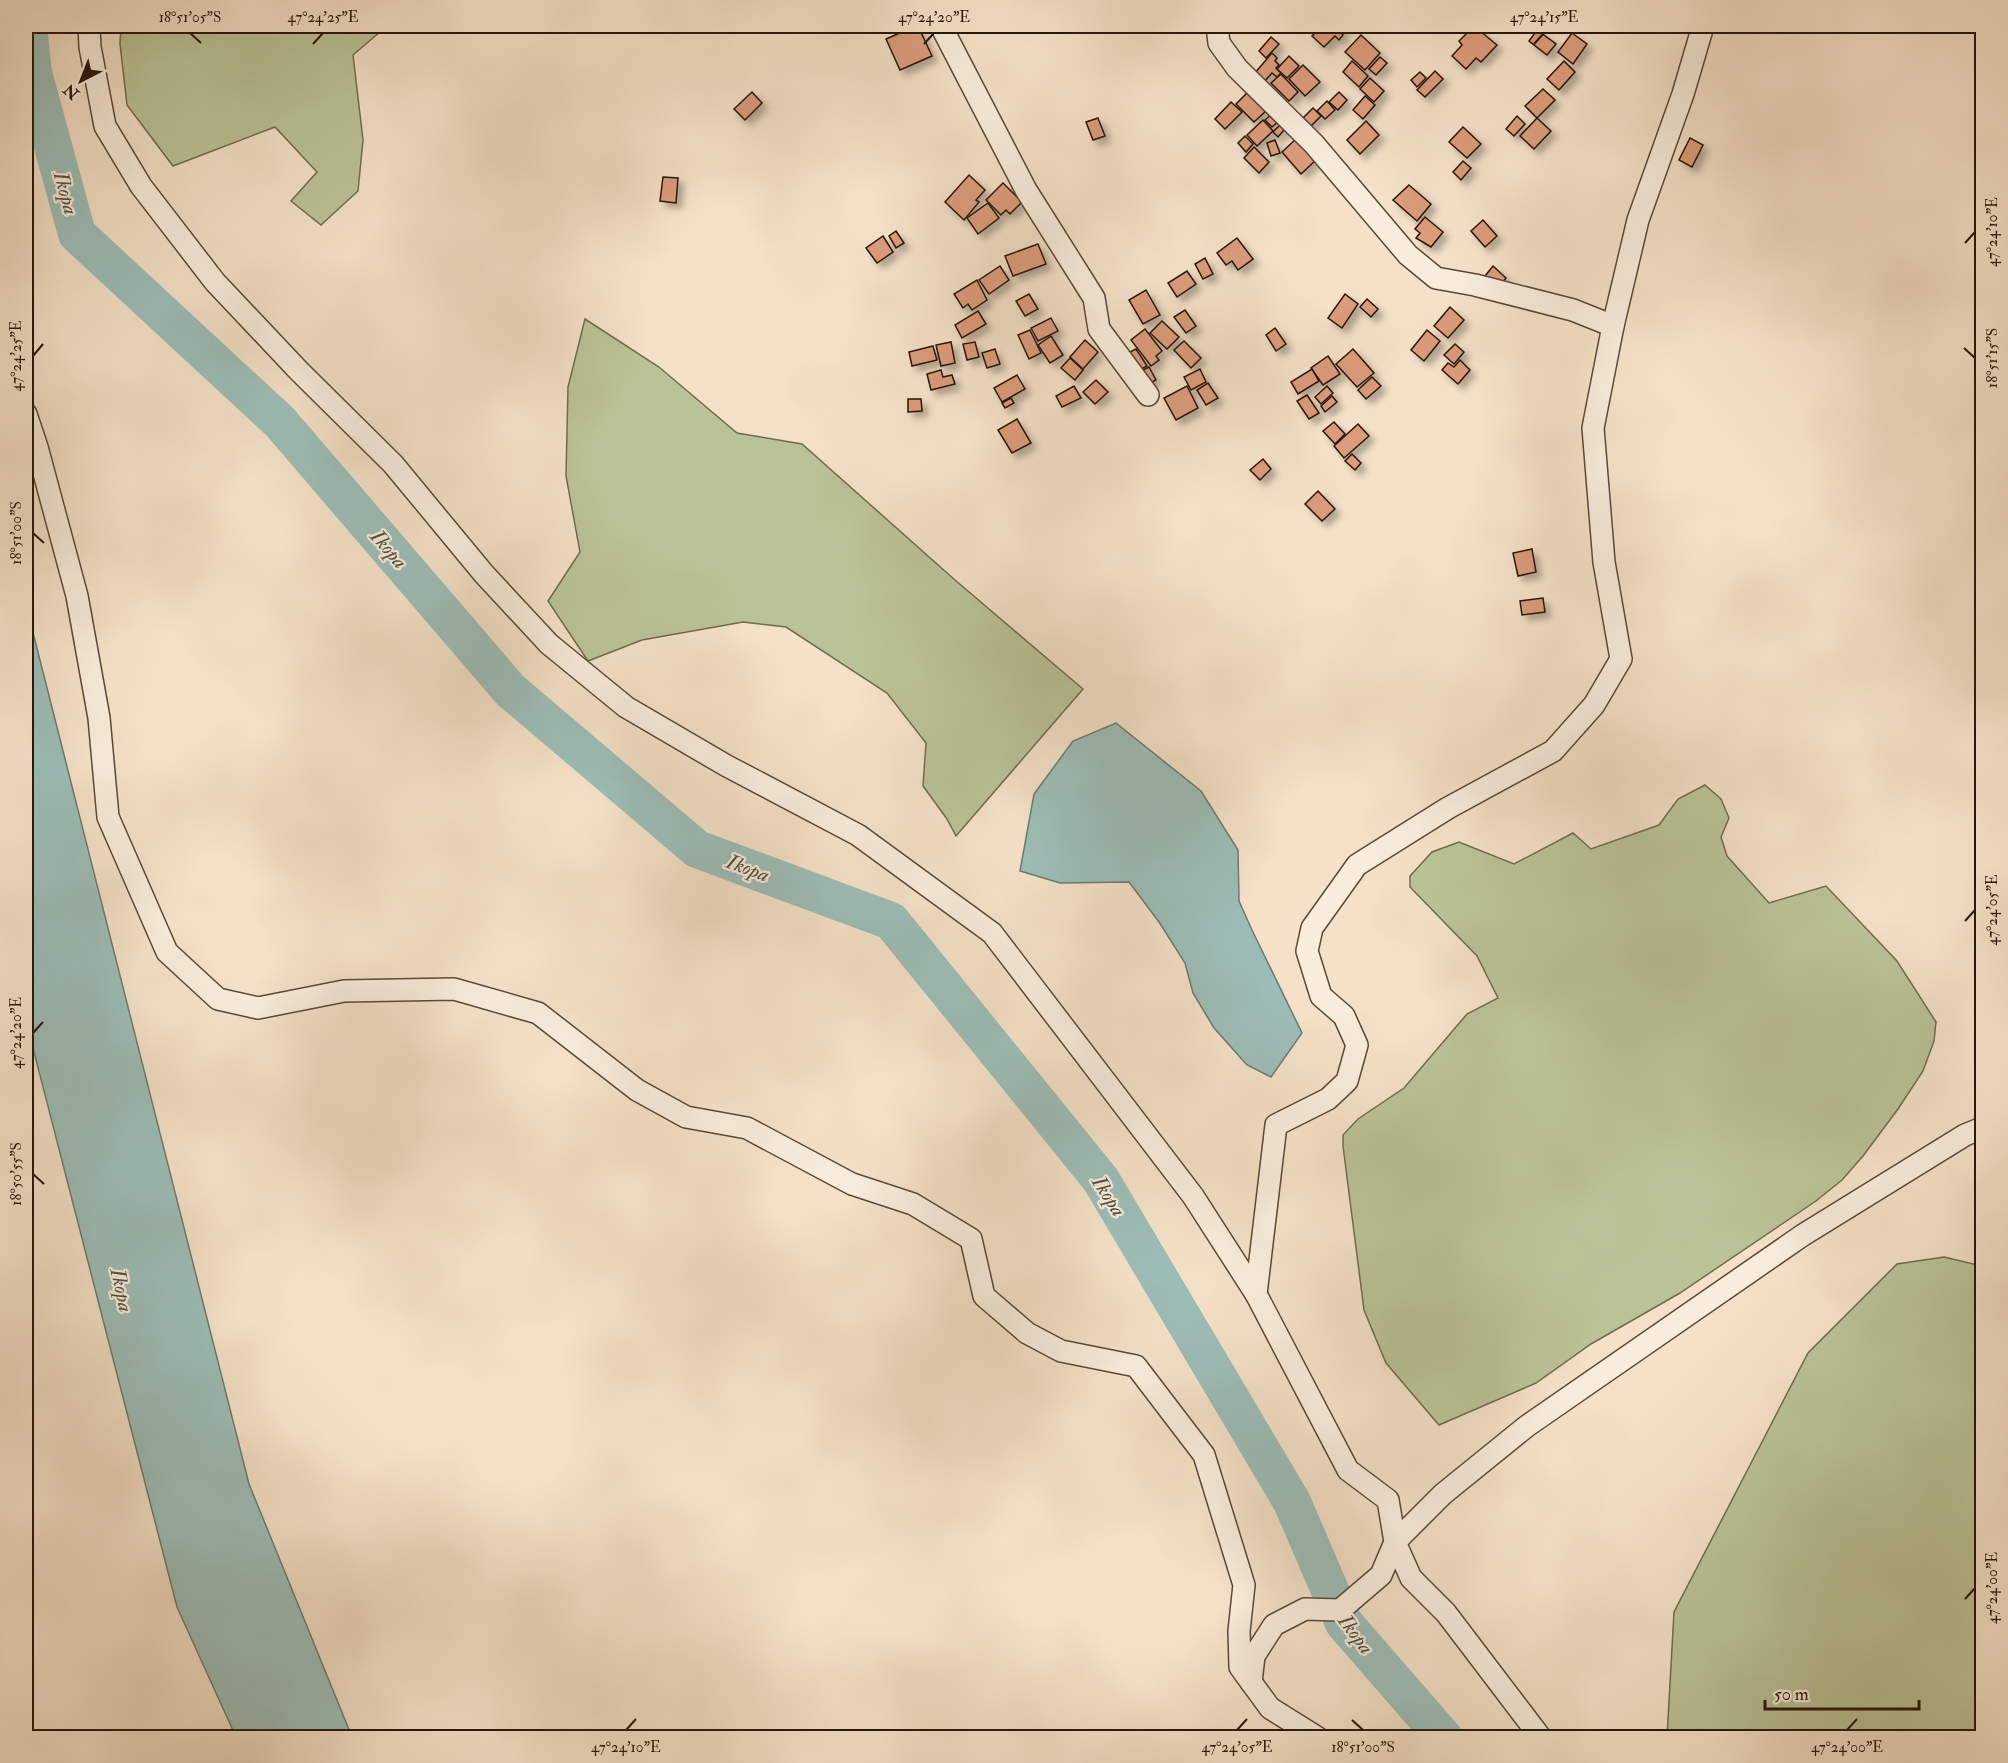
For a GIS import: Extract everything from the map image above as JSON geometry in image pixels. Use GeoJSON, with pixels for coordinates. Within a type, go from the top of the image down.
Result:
{"type":"FeatureCollection","features":[{"type":"Feature","properties":{"kind":"street"},"geometry":{"type":"LineString","coordinates":[[89,26],[90,47],[105,126],[141,186],[215,282],[299,371],[393,464],[484,574],[549,644],[626,706],[727,766],[858,835],[992,933],[1193,1196],[1256,1294],[1348,1470],[1388,1500],[1395,1542],[1411,1578],[1446,1613],[1540,1737]]}},
{"type":"Feature","properties":{"kind":"street"},"geometry":{"type":"LineString","coordinates":[[941,26],[1026,190],[1094,298],[1099,329],[1148,395]]}},
{"type":"Feature","properties":{"kind":"street"},"geometry":{"type":"LineString","coordinates":[[1217,26],[1219,43],[1237,68],[1314,144],[1408,255],[1436,278],[1474,285],[1573,310],[1613,326]]}},
{"type":"Feature","properties":{"kind":"street"},"geometry":{"type":"LineString","coordinates":[[1256,1294],[1276,1125],[1328,1099],[1347,1081],[1357,1045],[1344,1016],[1321,996],[1307,951],[1312,928],[1357,865],[1448,808],[1553,751],[1594,705],[1621,660],[1604,562],[1593,428],[1613,326],[1638,220],[1683,94],[1703,26]]}},
{"type":"Feature","properties":{"kind":"street"},"geometry":{"type":"LineString","coordinates":[[26,414],[78,596],[99,718],[108,817],[167,952],[218,999],[258,1008],[345,991],[454,990],[538,1013],[637,1090],[686,1117],[747,1128],[852,1184],[913,1204],[971,1239],[984,1296],[1027,1333],[1061,1351],[1136,1366],[1204,1455],[1244,1585],[1239,1631],[1240,1667],[1270,1708],[1318,1737]]}},
{"type":"Feature","properties":{"kind":"street"},"geometry":{"type":"LineString","coordinates":[[1241,1609],[1262,1630],[1305,1609],[1340,1610],[1382,1575],[1395,1542],[1443,1494],[1527,1426],[1803,1235],[1965,1135],[1983,1128]]}},
{"type":"Feature","properties":{"kind":"street"},"geometry":{"type":"LineString","coordinates":[[1251,1682],[1254,1656],[1274,1625]]}},
{"type":"Feature","properties":{"kind":"green space"},"geometry":{"type":"Polygon","coordinates":[[[121,26],[387,26],[353,55],[363,140],[358,191],[321,225],[291,201],[317,172],[275,127],[173,166],[127,105],[120,44],[121,26]]]}},
{"type":"Feature","properties":{"kind":"green space"},"geometry":{"type":"Polygon","coordinates":[[[585,319],[659,367],[737,433],[802,444],[955,580],[1083,689],[956,836],[947,819],[923,786],[926,743],[887,693],[786,627],[743,622],[642,640],[588,661],[548,601],[580,552],[566,476],[568,387],[585,319]]]}},
{"type":"Feature","properties":{"kind":"green space"},"geometry":{"type":"Polygon","coordinates":[[[1705,785],[1721,799],[1729,818],[1721,837],[1727,856],[1769,903],[1826,886],[1897,961],[1936,1022],[1934,1041],[1923,1071],[1863,1156],[1842,1180],[1816,1201],[1680,1293],[1591,1344],[1536,1383],[1439,1425],[1386,1363],[1364,1310],[1343,1135],[1358,1119],[1404,1088],[1467,1014],[1498,998],[1477,956],[1410,887],[1410,876],[1432,852],[1459,842],[1514,864],[1573,833],[1591,849],[1659,825],[1678,799],[1705,785]]]}},
{"type":"Feature","properties":{"kind":"green space"},"geometry":{"type":"Polygon","coordinates":[[[1944,1257],[1982,1266],[1982,1737],[1667,1737],[1674,1612],[1808,1353],[1897,1264],[1944,1257]]]}},
{"type":"Feature","properties":{"kind":"water"},"geometry":{"type":"Polygon","coordinates":[[[26,605],[249,1484],[352,1737],[236,1737],[177,1607],[26,1021],[26,605]]]}},
{"type":"Feature","properties":{"kind":"water"},"geometry":{"type":"Polygon","coordinates":[[[1116,723],[1201,791],[1238,850],[1239,901],[1302,1033],[1271,1077],[1247,1065],[1214,1028],[1193,993],[1185,963],[1159,922],[1129,882],[1060,883],[1020,871],[1034,794],[1073,741],[1116,723]]]}},
{"type":"Feature","properties":{"kind":"building"},"geometry":{"type":"Polygon","coordinates":[[[916,26],[932,56],[900,70],[886,39],[916,26]]]}},
{"type":"Feature","properties":{"kind":"building"},"geometry":{"type":"Polygon","coordinates":[[[1322,26],[1345,26],[1339,31],[1343,35],[1339,40],[1335,36],[1324,47],[1312,36],[1322,26]]]}},
{"type":"Feature","properties":{"kind":"building"},"geometry":{"type":"Polygon","coordinates":[[[1474,26],[1497,45],[1481,62],[1476,58],[1466,69],[1452,56],[1462,45],[1459,41],[1474,26]]]}},
{"type":"Feature","properties":{"kind":"building"},"geometry":{"type":"Polygon","coordinates":[[[1537,30],[1556,44],[1547,55],[1529,41],[1537,30]]]}},
{"type":"Feature","properties":{"kind":"building"},"geometry":{"type":"Polygon","coordinates":[[[1572,33],[1587,44],[1573,64],[1558,52],[1572,33]]]}},
{"type":"Feature","properties":{"kind":"building"},"geometry":{"type":"Polygon","coordinates":[[[1361,35],[1380,53],[1365,70],[1345,52],[1361,35]]]}},
{"type":"Feature","properties":{"kind":"building"},"geometry":{"type":"Polygon","coordinates":[[[1271,37],[1279,44],[1266,58],[1259,51],[1271,37]]]}},
{"type":"Feature","properties":{"kind":"building"},"geometry":{"type":"Polygon","coordinates":[[[1272,53],[1279,65],[1276,68],[1281,73],[1277,77],[1272,73],[1263,83],[1254,74],[1272,53]]]}},
{"type":"Feature","properties":{"kind":"building"},"geometry":{"type":"Polygon","coordinates":[[[1289,56],[1299,66],[1287,78],[1277,69],[1289,56]]]}},
{"type":"Feature","properties":{"kind":"building"},"geometry":{"type":"Polygon","coordinates":[[[1380,57],[1387,63],[1376,75],[1369,69],[1380,57]]]}},
{"type":"Feature","properties":{"kind":"building"},"geometry":{"type":"Polygon","coordinates":[[[1352,61],[1368,76],[1359,87],[1343,72],[1352,61]]]}},
{"type":"Feature","properties":{"kind":"building"},"geometry":{"type":"Polygon","coordinates":[[[1564,61],[1575,72],[1559,90],[1547,79],[1564,61]]]}},
{"type":"Feature","properties":{"kind":"building"},"geometry":{"type":"Polygon","coordinates":[[[1303,65],[1320,82],[1305,96],[1289,79],[1303,65]]]}},
{"type":"Feature","properties":{"kind":"building"},"geometry":{"type":"Polygon","coordinates":[[[1435,71],[1443,79],[1425,97],[1417,90],[1435,71]]]}},
{"type":"Feature","properties":{"kind":"building"},"geometry":{"type":"Polygon","coordinates":[[[1420,72],[1426,78],[1417,87],[1411,80],[1420,72]]]}},
{"type":"Feature","properties":{"kind":"building"},"geometry":{"type":"Polygon","coordinates":[[[1281,74],[1298,92],[1289,101],[1271,83],[1281,74]]]}},
{"type":"Feature","properties":{"kind":"building"},"geometry":{"type":"Polygon","coordinates":[[[1370,78],[1384,91],[1374,102],[1360,89],[1370,78]]]}},
{"type":"Feature","properties":{"kind":"building"},"geometry":{"type":"Polygon","coordinates":[[[1543,89],[1555,100],[1537,118],[1525,106],[1543,89]]]}},
{"type":"Feature","properties":{"kind":"building"},"geometry":{"type":"Polygon","coordinates":[[[1249,91],[1267,110],[1254,122],[1236,104],[1249,91]]]}},
{"type":"Feature","properties":{"kind":"building"},"geometry":{"type":"Polygon","coordinates":[[[752,92],[762,103],[745,120],[734,109],[752,92]]]}},
{"type":"Feature","properties":{"kind":"building"},"geometry":{"type":"Polygon","coordinates":[[[1339,92],[1347,100],[1338,110],[1329,102],[1339,92]]]}},
{"type":"Feature","properties":{"kind":"building"},"geometry":{"type":"Polygon","coordinates":[[[1365,96],[1375,105],[1363,119],[1353,110],[1365,96]]]}},
{"type":"Feature","properties":{"kind":"building"},"geometry":{"type":"Polygon","coordinates":[[[1327,101],[1335,110],[1325,119],[1317,111],[1327,101]]]}},
{"type":"Feature","properties":{"kind":"building"},"geometry":{"type":"Polygon","coordinates":[[[1231,102],[1242,112],[1225,129],[1215,119],[1231,102]]]}},
{"type":"Feature","properties":{"kind":"building"},"geometry":{"type":"Polygon","coordinates":[[[1313,108],[1321,116],[1310,127],[1302,119],[1313,108]]]}},
{"type":"Feature","properties":{"kind":"building"},"geometry":{"type":"Polygon","coordinates":[[[1272,114],[1279,121],[1272,127],[1265,120],[1272,114]]]}},
{"type":"Feature","properties":{"kind":"building"},"geometry":{"type":"Polygon","coordinates":[[[1517,116],[1525,124],[1514,136],[1506,129],[1517,116]]]}},
{"type":"Feature","properties":{"kind":"building"},"geometry":{"type":"Polygon","coordinates":[[[1098,118],[1105,136],[1093,140],[1086,122],[1098,118]]]}},
{"type":"Feature","properties":{"kind":"building"},"geometry":{"type":"Polygon","coordinates":[[[1537,118],[1551,131],[1534,149],[1520,136],[1537,118]]]}},
{"type":"Feature","properties":{"kind":"building"},"geometry":{"type":"Polygon","coordinates":[[[1263,120],[1273,131],[1257,146],[1247,135],[1263,120]]]}},
{"type":"Feature","properties":{"kind":"building"},"geometry":{"type":"Polygon","coordinates":[[[1366,121],[1379,135],[1360,154],[1347,140],[1366,121]]]}},
{"type":"Feature","properties":{"kind":"building"},"geometry":{"type":"Polygon","coordinates":[[[1280,125],[1285,129],[1278,137],[1273,132],[1280,125]]]}},
{"type":"Feature","properties":{"kind":"building"},"geometry":{"type":"Polygon","coordinates":[[[1463,127],[1481,144],[1467,158],[1449,142],[1463,127]]]}},
{"type":"Feature","properties":{"kind":"building"},"geometry":{"type":"Polygon","coordinates":[[[1245,136],[1253,144],[1246,152],[1238,143],[1245,136]]]}},
{"type":"Feature","properties":{"kind":"building"},"geometry":{"type":"Polygon","coordinates":[[[1298,137],[1317,159],[1301,174],[1282,152],[1298,137]]]}},
{"type":"Feature","properties":{"kind":"building"},"geometry":{"type":"Polygon","coordinates":[[[1690,138],[1703,145],[1692,167],[1679,160],[1690,138]]]}},
{"type":"Feature","properties":{"kind":"building"},"geometry":{"type":"Polygon","coordinates":[[[1275,140],[1280,153],[1271,156],[1267,143],[1275,140]]]}},
{"type":"Feature","properties":{"kind":"building"},"geometry":{"type":"Polygon","coordinates":[[[1254,147],[1269,162],[1259,173],[1244,158],[1254,147]]]}},
{"type":"Feature","properties":{"kind":"building"},"geometry":{"type":"Polygon","coordinates":[[[1463,161],[1471,168],[1461,180],[1453,172],[1463,161]]]}},
{"type":"Feature","properties":{"kind":"building"},"geometry":{"type":"Polygon","coordinates":[[[969,175],[985,190],[976,200],[979,202],[964,220],[945,202],[969,175]]]}},
{"type":"Feature","properties":{"kind":"building"},"geometry":{"type":"Polygon","coordinates":[[[663,177],[678,178],[676,203],[660,201],[663,177]]]}},
{"type":"Feature","properties":{"kind":"building"},"geometry":{"type":"Polygon","coordinates":[[[1003,183],[1022,202],[1010,214],[1006,210],[1001,215],[986,200],[1003,183]]]}},
{"type":"Feature","properties":{"kind":"building"},"geometry":{"type":"Polygon","coordinates":[[[1409,185],[1431,204],[1417,221],[1393,200],[1409,185]]]}},
{"type":"Feature","properties":{"kind":"building"},"geometry":{"type":"Polygon","coordinates":[[[988,203],[999,218],[978,234],[967,218],[988,203]]]}},
{"type":"Feature","properties":{"kind":"building"},"geometry":{"type":"Polygon","coordinates":[[[1425,217],[1443,232],[1431,247],[1416,238],[1420,233],[1415,229],[1425,217]]]}},
{"type":"Feature","properties":{"kind":"building"},"geometry":{"type":"Polygon","coordinates":[[[1483,220],[1497,236],[1485,247],[1471,231],[1483,220]]]}},
{"type":"Feature","properties":{"kind":"building"},"geometry":{"type":"Polygon","coordinates":[[[896,231],[904,243],[896,248],[889,236],[896,231]]]}},
{"type":"Feature","properties":{"kind":"building"},"geometry":{"type":"Polygon","coordinates":[[[883,236],[893,252],[877,263],[866,248],[883,236]]]}},
{"type":"Feature","properties":{"kind":"building"},"geometry":{"type":"Polygon","coordinates":[[[1237,238],[1253,259],[1238,270],[1232,261],[1226,265],[1217,253],[1237,238]]]}},
{"type":"Feature","properties":{"kind":"building"},"geometry":{"type":"Polygon","coordinates":[[[1038,244],[1046,264],[1013,276],[1005,256],[1038,244]]]}},
{"type":"Feature","properties":{"kind":"building"},"geometry":{"type":"Polygon","coordinates":[[[1205,258],[1213,274],[1203,279],[1195,264],[1205,258]]]}},
{"type":"Feature","properties":{"kind":"building"},"geometry":{"type":"Polygon","coordinates":[[[1000,266],[1009,280],[989,294],[979,280],[1000,266]]]}},
{"type":"Feature","properties":{"kind":"building"},"geometry":{"type":"Polygon","coordinates":[[[1493,266],[1506,278],[1498,288],[1485,276],[1493,266]]]}},
{"type":"Feature","properties":{"kind":"building"},"geometry":{"type":"Polygon","coordinates":[[[1187,271],[1196,284],[1177,297],[1168,283],[1187,271]]]}},
{"type":"Feature","properties":{"kind":"building"},"geometry":{"type":"Polygon","coordinates":[[[977,280],[987,300],[972,310],[968,304],[963,308],[954,294],[977,280]]]}},
{"type":"Feature","properties":{"kind":"building"},"geometry":{"type":"Polygon","coordinates":[[[1146,290],[1160,315],[1143,324],[1129,300],[1146,290]]]}},
{"type":"Feature","properties":{"kind":"building"},"geometry":{"type":"Polygon","coordinates":[[[1029,294],[1038,309],[1025,316],[1016,301],[1029,294]]]}},
{"type":"Feature","properties":{"kind":"building"},"geometry":{"type":"Polygon","coordinates":[[[1345,294],[1358,304],[1342,328],[1328,318],[1345,294]]]}},
{"type":"Feature","properties":{"kind":"building"},"geometry":{"type":"Polygon","coordinates":[[[1367,299],[1378,309],[1371,317],[1360,307],[1367,299]]]}},
{"type":"Feature","properties":{"kind":"building"},"geometry":{"type":"Polygon","coordinates":[[[1450,307],[1464,320],[1448,338],[1434,326],[1450,307]]]}},
{"type":"Feature","properties":{"kind":"building"},"geometry":{"type":"Polygon","coordinates":[[[1185,310],[1196,326],[1186,333],[1174,317],[1185,310]]]}},
{"type":"Feature","properties":{"kind":"building"},"geometry":{"type":"Polygon","coordinates":[[[978,311],[986,324],[962,338],[955,325],[978,311]]]}},
{"type":"Feature","properties":{"kind":"building"},"geometry":{"type":"Polygon","coordinates":[[[1051,318],[1058,331],[1038,341],[1031,328],[1051,318]]]}},
{"type":"Feature","properties":{"kind":"building"},"geometry":{"type":"Polygon","coordinates":[[[1162,321],[1179,337],[1167,349],[1150,333],[1162,321]]]}},
{"type":"Feature","properties":{"kind":"building"},"geometry":{"type":"Polygon","coordinates":[[[1275,328],[1286,344],[1276,351],[1266,335],[1275,328]]]}},
{"type":"Feature","properties":{"kind":"building"},"geometry":{"type":"Polygon","coordinates":[[[1145,329],[1162,351],[1156,356],[1159,360],[1151,366],[1131,340],[1145,329]]]}},
{"type":"Feature","properties":{"kind":"building"},"geometry":{"type":"Polygon","coordinates":[[[1030,330],[1041,353],[1029,359],[1018,335],[1030,330]]]}},
{"type":"Feature","properties":{"kind":"building"},"geometry":{"type":"Polygon","coordinates":[[[1427,330],[1440,341],[1424,361],[1411,350],[1427,330]]]}},
{"type":"Feature","properties":{"kind":"building"},"geometry":{"type":"Polygon","coordinates":[[[1051,336],[1063,355],[1050,363],[1038,345],[1051,336]]]}},
{"type":"Feature","properties":{"kind":"building"},"geometry":{"type":"Polygon","coordinates":[[[1085,340],[1098,352],[1083,369],[1070,357],[1085,340]]]}},
{"type":"Feature","properties":{"kind":"building"},"geometry":{"type":"Polygon","coordinates":[[[1184,341],[1201,358],[1191,368],[1174,350],[1184,341]]]}},
{"type":"Feature","properties":{"kind":"building"},"geometry":{"type":"Polygon","coordinates":[[[951,342],[955,363],[941,366],[936,345],[951,342]]]}},
{"type":"Feature","properties":{"kind":"building"},"geometry":{"type":"Polygon","coordinates":[[[975,342],[979,357],[967,360],[963,344],[975,342]]]}},
{"type":"Feature","properties":{"kind":"building"},"geometry":{"type":"Polygon","coordinates":[[[1455,344],[1464,352],[1454,364],[1444,355],[1455,344]]]}},
{"type":"Feature","properties":{"kind":"building"},"geometry":{"type":"Polygon","coordinates":[[[933,346],[937,360],[912,366],[909,352],[933,346]]]}},
{"type":"Feature","properties":{"kind":"building"},"geometry":{"type":"Polygon","coordinates":[[[995,349],[1000,364],[987,368],[982,353],[995,349]]]}},
{"type":"Feature","properties":{"kind":"building"},"geometry":{"type":"Polygon","coordinates":[[[1136,349],[1147,366],[1136,372],[1126,354],[1136,349]]]}},
{"type":"Feature","properties":{"kind":"building"},"geometry":{"type":"Polygon","coordinates":[[[1353,349],[1374,373],[1357,387],[1336,364],[1353,349]]]}},
{"type":"Feature","properties":{"kind":"building"},"geometry":{"type":"Polygon","coordinates":[[[1328,356],[1340,374],[1323,385],[1311,368],[1328,356]]]}},
{"type":"Feature","properties":{"kind":"building"},"geometry":{"type":"Polygon","coordinates":[[[1070,358],[1083,370],[1075,380],[1061,368],[1070,358]]]}},
{"type":"Feature","properties":{"kind":"building"},"geometry":{"type":"Polygon","coordinates":[[[1460,360],[1470,370],[1458,384],[1442,370],[1448,363],[1454,367],[1460,360]]]}},
{"type":"Feature","properties":{"kind":"building"},"geometry":{"type":"Polygon","coordinates":[[[1149,367],[1156,380],[1146,385],[1139,372],[1149,367]]]}},
{"type":"Feature","properties":{"kind":"building"},"geometry":{"type":"Polygon","coordinates":[[[1200,369],[1206,382],[1191,390],[1184,377],[1200,369]]]}},
{"type":"Feature","properties":{"kind":"building"},"geometry":{"type":"Polygon","coordinates":[[[1312,369],[1319,381],[1298,394],[1291,382],[1312,369]]]}},
{"type":"Feature","properties":{"kind":"building"},"geometry":{"type":"Polygon","coordinates":[[[941,370],[943,377],[952,375],[955,384],[931,390],[927,374],[941,370]]]}},
{"type":"Feature","properties":{"kind":"building"},"geometry":{"type":"Polygon","coordinates":[[[1017,375],[1025,389],[1002,402],[994,388],[1017,375]]]}},
{"type":"Feature","properties":{"kind":"building"},"geometry":{"type":"Polygon","coordinates":[[[1372,377],[1381,386],[1366,399],[1358,390],[1372,377]]]}},
{"type":"Feature","properties":{"kind":"building"},"geometry":{"type":"Polygon","coordinates":[[[1096,380],[1108,392],[1095,404],[1083,392],[1096,380]]]}},
{"type":"Feature","properties":{"kind":"building"},"geometry":{"type":"Polygon","coordinates":[[[1208,383],[1218,398],[1206,405],[1197,390],[1208,383]]]}},
{"type":"Feature","properties":{"kind":"building"},"geometry":{"type":"Polygon","coordinates":[[[1074,386],[1081,398],[1062,407],[1056,396],[1074,386]]]}},
{"type":"Feature","properties":{"kind":"building"},"geometry":{"type":"Polygon","coordinates":[[[1187,386],[1198,408],[1176,420],[1164,398],[1187,386]]]}},
{"type":"Feature","properties":{"kind":"building"},"geometry":{"type":"Polygon","coordinates":[[[1327,386],[1333,393],[1321,404],[1315,397],[1327,386]]]}},
{"type":"Feature","properties":{"kind":"building"},"geometry":{"type":"Polygon","coordinates":[[[1307,395],[1319,413],[1309,419],[1297,401],[1307,395]]]}},
{"type":"Feature","properties":{"kind":"building"},"geometry":{"type":"Polygon","coordinates":[[[1332,396],[1337,402],[1325,412],[1321,406],[1332,396]]]}},
{"type":"Feature","properties":{"kind":"building"},"geometry":{"type":"Polygon","coordinates":[[[1011,398],[1014,403],[1005,408],[1002,403],[1011,398]]]}},
{"type":"Feature","properties":{"kind":"building"},"geometry":{"type":"Polygon","coordinates":[[[908,399],[921,399],[922,411],[908,412],[908,399]]]}},
{"type":"Feature","properties":{"kind":"building"},"geometry":{"type":"Polygon","coordinates":[[[1017,419],[1031,443],[1012,453],[998,430],[1017,419]]]}},
{"type":"Feature","properties":{"kind":"building"},"geometry":{"type":"Polygon","coordinates":[[[1334,422],[1345,434],[1335,444],[1323,431],[1334,422]]]}},
{"type":"Feature","properties":{"kind":"building"},"geometry":{"type":"Polygon","coordinates":[[[1358,424],[1369,436],[1344,458],[1334,446],[1358,424]]]}},
{"type":"Feature","properties":{"kind":"building"},"geometry":{"type":"Polygon","coordinates":[[[1352,454],[1361,463],[1355,470],[1345,461],[1352,454]]]}},
{"type":"Feature","properties":{"kind":"building"},"geometry":{"type":"Polygon","coordinates":[[[1263,459],[1271,469],[1260,480],[1250,470],[1263,459]]]}},
{"type":"Feature","properties":{"kind":"building"},"geometry":{"type":"Polygon","coordinates":[[[1318,491],[1335,509],[1322,521],[1305,504],[1318,491]]]}},
{"type":"Feature","properties":{"kind":"building"},"geometry":{"type":"Polygon","coordinates":[[[1532,549],[1536,572],[1518,576],[1513,553],[1532,549]]]}},
{"type":"Feature","properties":{"kind":"building"},"geometry":{"type":"Polygon","coordinates":[[[1543,598],[1545,612],[1522,615],[1520,601],[1543,598]]]}},
{"type":"Feature","properties":{"kind":"waterway","name":"Ikopa"},"geometry":{"type":"LineString","coordinates":[[28,26],[33,73],[77,234],[280,422],[510,690],[697,849],[891,921],[1101,1180],[1292,1502],[1344,1623],[1444,1738]]}}]}
